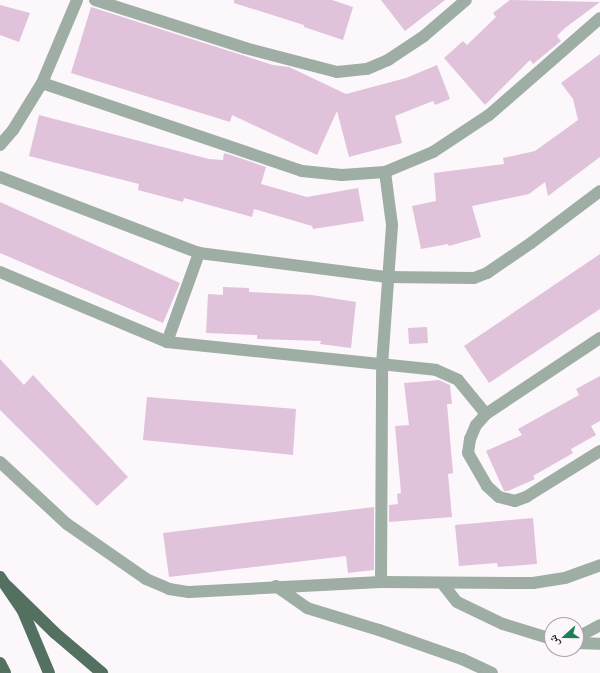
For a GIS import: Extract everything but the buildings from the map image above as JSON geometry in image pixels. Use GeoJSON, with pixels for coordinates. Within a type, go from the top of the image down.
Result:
{"type":"FeatureCollection","features":[{"type":"Feature","properties":{"kind":"main road"},"geometry":{"type":"LineString","coordinates":[[4,582],[36,636],[50,673]]}},
{"type":"Feature","properties":{"kind":"main road"},"geometry":{"type":"LineString","coordinates":[[4,582],[55,633],[102,673]]}},
{"type":"Feature","properties":{"kind":"main road"},"geometry":{"type":"LineString","coordinates":[[0,662],[5,673]]}},
{"type":"Feature","properties":{"kind":"street"},"geometry":{"type":"LineString","coordinates":[[0,145],[13,130],[42,83],[77,0]]}},
{"type":"Feature","properties":{"kind":"street"},"geometry":{"type":"LineString","coordinates":[[95,0],[245,48],[336,72],[367,69],[388,60],[424,36],[466,0]]}},
{"type":"Feature","properties":{"kind":"street"},"geometry":{"type":"LineString","coordinates":[[42,83],[302,171],[342,175],[385,172],[434,152],[489,115],[600,18]]}},
{"type":"Feature","properties":{"kind":"street"},"geometry":{"type":"LineString","coordinates":[[381,582],[382,365],[387,277],[391,254],[392,225],[385,172]]}},
{"type":"Feature","properties":{"kind":"street"},"geometry":{"type":"LineString","coordinates":[[0,177],[199,253],[387,277],[474,278],[491,270],[532,243],[600,191]]}},
{"type":"Feature","properties":{"kind":"street"},"geometry":{"type":"LineString","coordinates":[[167,342],[199,253]]}},
{"type":"Feature","properties":{"kind":"street"},"geometry":{"type":"LineString","coordinates":[[0,272],[167,342],[436,370],[458,380],[486,414]]}},
{"type":"Feature","properties":{"kind":"street"},"geometry":{"type":"LineString","coordinates":[[600,338],[486,414],[473,432],[468,453],[486,486],[499,496],[515,500],[526,498],[600,451]]}},
{"type":"Feature","properties":{"kind":"street"},"geometry":{"type":"LineString","coordinates":[[0,462],[67,524],[158,586],[189,592],[276,586],[381,582],[533,583],[565,578],[600,565]]}},
{"type":"Feature","properties":{"kind":"street"},"geometry":{"type":"LineString","coordinates":[[442,583],[457,602],[502,624],[544,637]]}},
{"type":"Feature","properties":{"kind":"street"},"geometry":{"type":"LineString","coordinates":[[276,586],[307,608],[379,630],[462,659],[492,673]]}},
{"type":"Feature","properties":{"kind":"street"},"geometry":{"type":"LineString","coordinates":[[584,634],[600,625]]}},
{"type":"Feature","properties":{"kind":"street"},"geometry":{"type":"LineString","coordinates":[[584,643],[600,644]]}}]}
